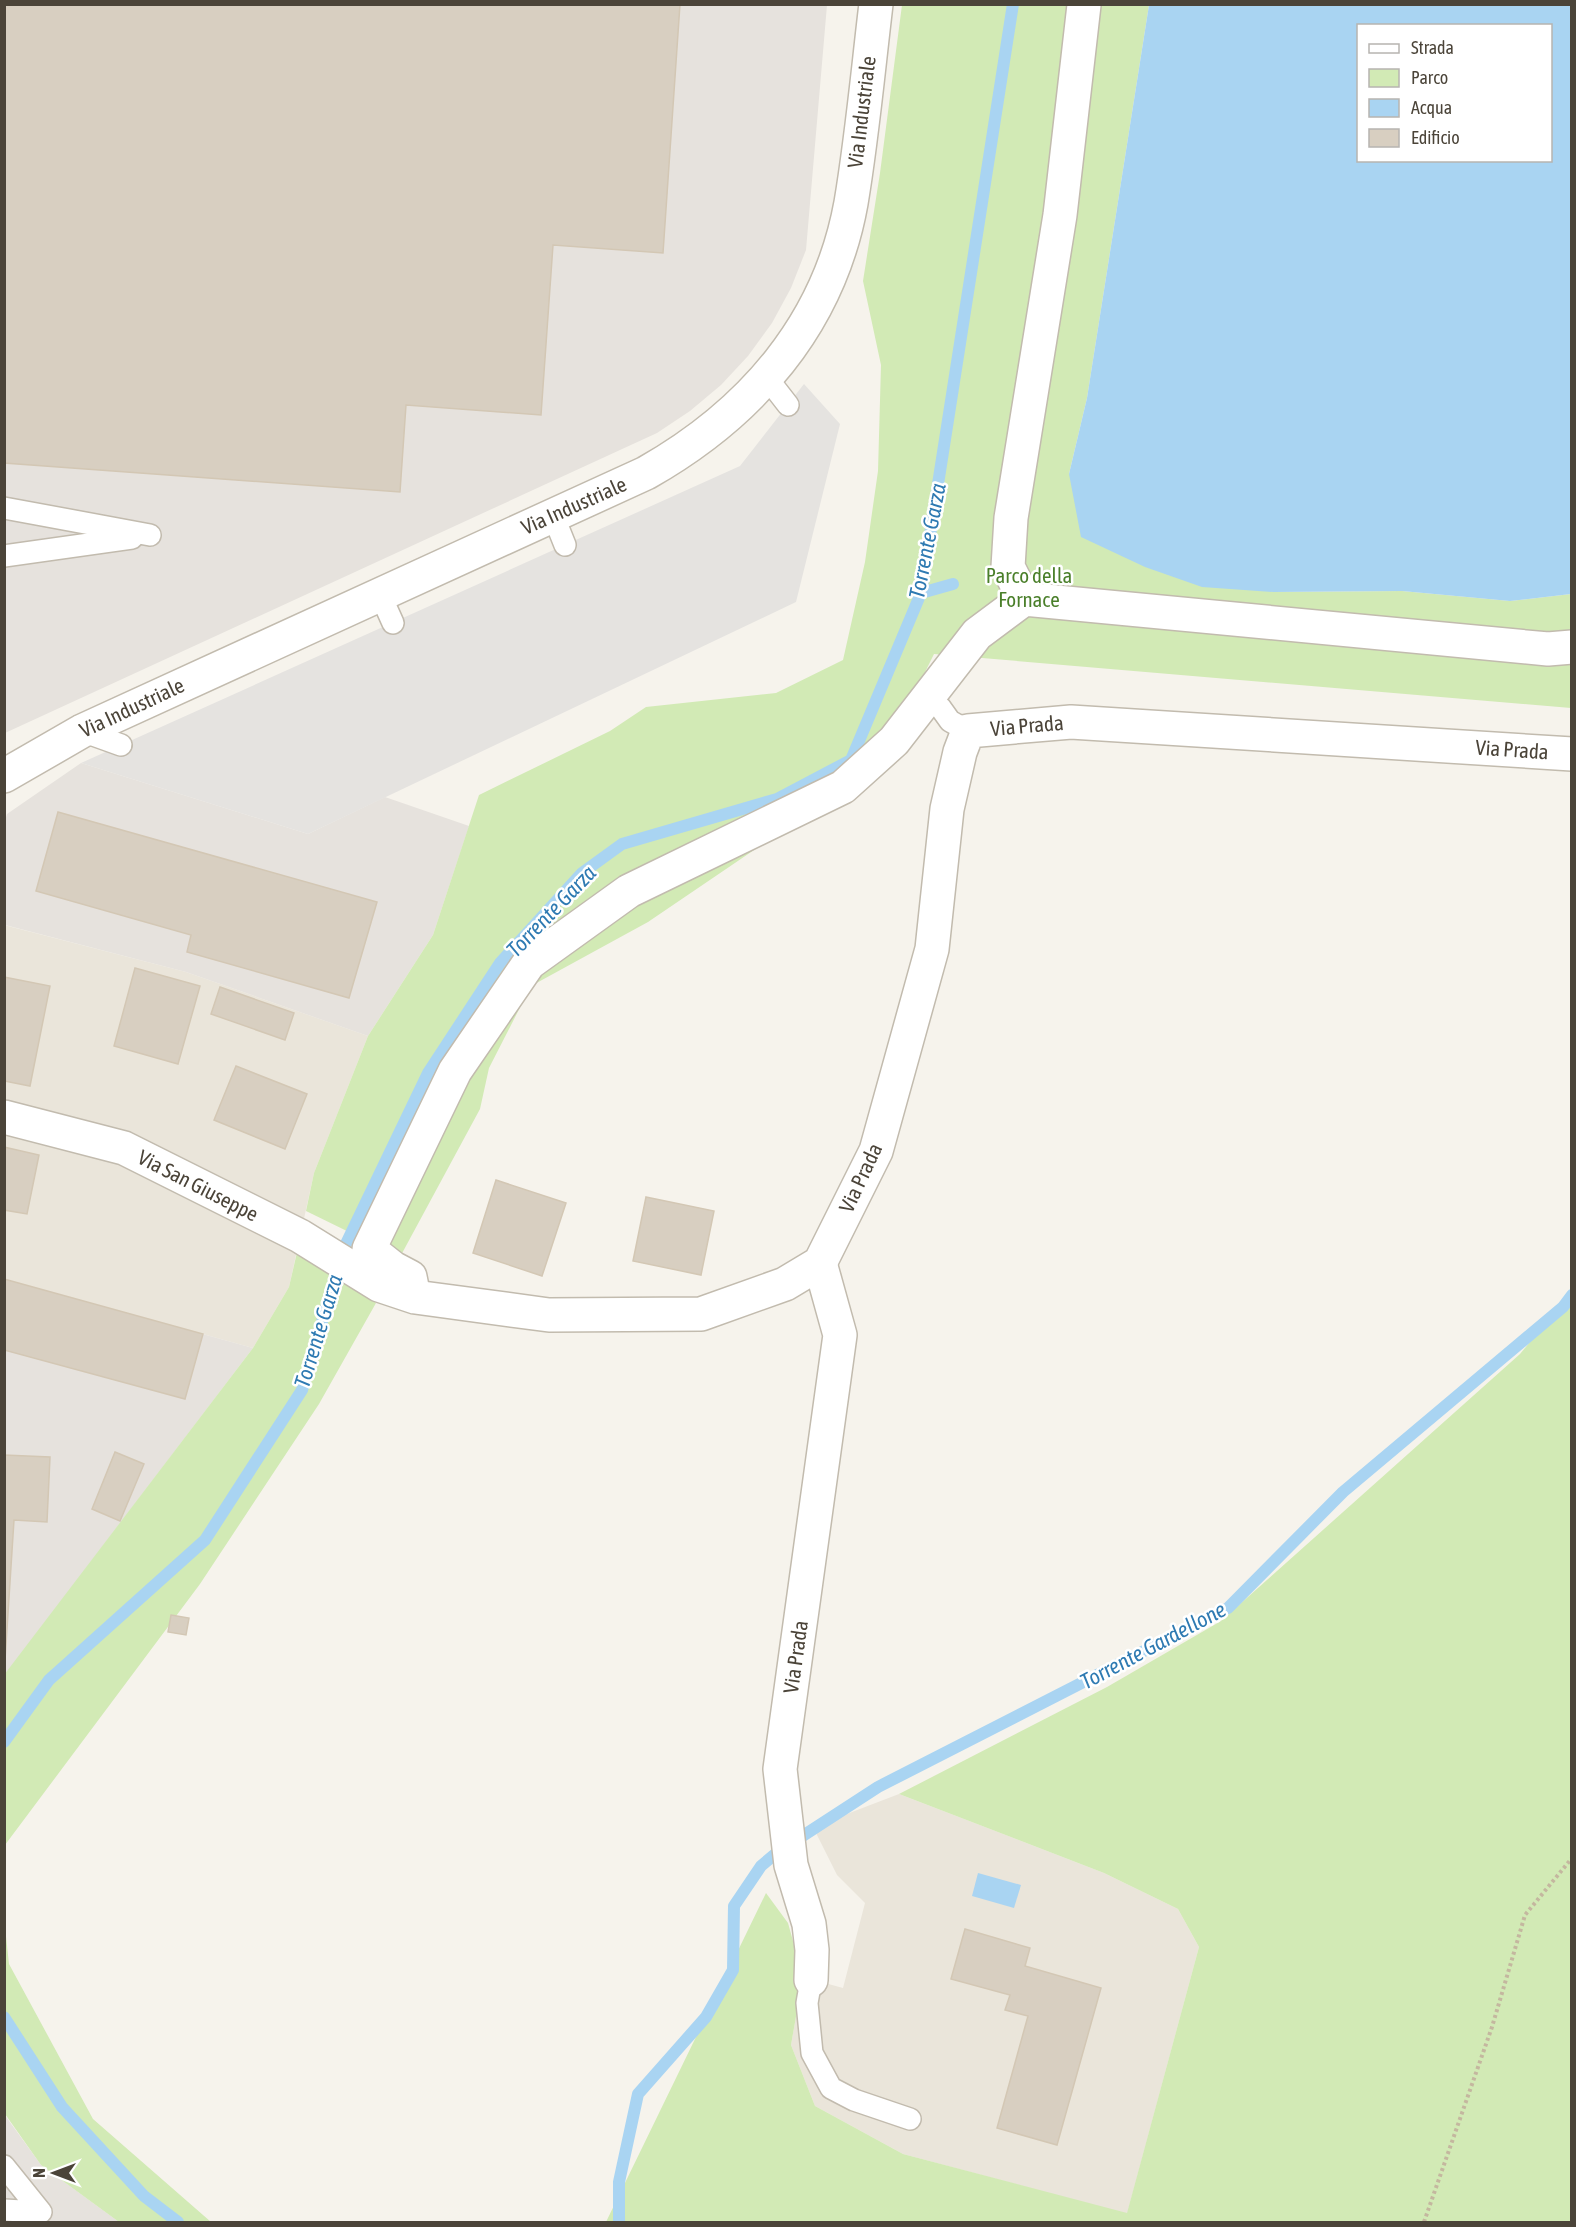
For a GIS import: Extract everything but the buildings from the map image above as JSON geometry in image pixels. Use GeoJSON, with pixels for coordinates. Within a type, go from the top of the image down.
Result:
{"type":"FeatureCollection","features":[{"type":"Feature","properties":{"kind":"street","name":"Via Industriale"},"geometry":{"type":"LineString","coordinates":[[4,776],[82,730],[386,608],[553,515],[646,473],[679,454],[741,406],[790,348],[811,314],[841,242],[850,204],[876,4]]}},
{"type":"Feature","properties":{"kind":"street"},"geometry":{"type":"LineString","coordinates":[[1024,598],[1008,567],[1011,518],[1060,215],[1084,5]]}},
{"type":"Feature","properties":{"kind":"street"},"geometry":{"type":"LineString","coordinates":[[820,1263],[785,1284],[700,1314],[549,1315],[415,1297],[410,1277],[393,1268],[369,1249],[455,1071],[529,963],[629,891],[843,787],[894,741],[977,634],[1024,598],[1548,649],[1572,647]]}},
{"type":"Feature","properties":{"kind":"street","name":"Via Prada"},"geometry":{"type":"LineString","coordinates":[[811,1980],[812,1950],[809,1924],[791,1865],[780,1769],[840,1335],[820,1263],[876,1151],[883,1129],[932,949],[947,809],[960,752],[968,730],[1071,722],[1572,754]]}},
{"type":"Feature","properties":{"kind":"street","name":"Via San Giuseppe"},"geometry":{"type":"LineString","coordinates":[[4,1118],[124,1148],[300,1236],[379,1285],[415,1297]]}},
{"type":"Feature","properties":{"kind":"lane"},"geometry":{"type":"LineString","coordinates":[[767,378],[788,405]]}},
{"type":"Feature","properties":{"kind":"lane"},"geometry":{"type":"LineString","coordinates":[[4,508],[150,535],[4,556]]}},
{"type":"Feature","properties":{"kind":"lane"},"geometry":{"type":"LineString","coordinates":[[553,515],[565,545]]}},
{"type":"Feature","properties":{"kind":"lane"},"geometry":{"type":"LineString","coordinates":[[940,708],[950,721],[968,730]]}},
{"type":"Feature","properties":{"kind":"lane"},"geometry":{"type":"LineString","coordinates":[[82,730],[121,745]]}},
{"type":"Feature","properties":{"kind":"lane"},"geometry":{"type":"LineString","coordinates":[[811,1980],[807,2003],[812,2053],[831,2088],[854,2100],[910,2119]]}},
{"type":"Feature","properties":{"kind":"lane"},"geometry":{"type":"LineString","coordinates":[[4,2166],[41,2212],[4,2210]]}},
{"type":"Feature","properties":{"kind":"path"},"geometry":{"type":"LineString","coordinates":[[1424,2223],[1492,2026],[1525,1915],[1572,1858]]}},
{"type":"Feature","properties":{"kind":"shaded area"},"geometry":{"type":"Polygon","coordinates":[[[4,5],[827,5],[806,250],[791,288],[772,323],[748,356],[721,385],[690,411],[657,433],[5,733],[4,5]]]}},
{"type":"Feature","properties":{"kind":"shaded area"},"geometry":{"type":"Polygon","coordinates":[[[804,384],[840,424],[796,602],[308,834],[81,763],[740,466],[804,384]]]}},
{"type":"Feature","properties":{"kind":"shaded area"},"geometry":{"type":"Polygon","coordinates":[[[81,763],[308,834],[385,797],[469,826],[433,935],[368,1036],[186,972],[5,925],[4,824],[7,814],[81,763]]]}},
{"type":"Feature","properties":{"kind":"shaded area"},"geometry":{"type":"Polygon","coordinates":[[[4,925],[186,972],[368,1036],[314,1173],[289,1287],[253,1348],[5,1279],[4,925]]]}},
{"type":"Feature","properties":{"kind":"shaded area"},"geometry":{"type":"Polygon","coordinates":[[[5,1279],[253,1348],[5,1675],[5,1279]]]}},
{"type":"Feature","properties":{"kind":"shaded area"},"geometry":{"type":"Polygon","coordinates":[[[899,1794],[1104,1873],[1178,1909],[1199,1947],[1127,2214],[903,2154],[815,2106],[791,2045],[803,1977],[843,1988],[865,1903],[837,1875],[813,1827],[899,1794]]]}},
{"type":"Feature","properties":{"kind":"shaded area"},"geometry":{"type":"Polygon","coordinates":[[[4,2114],[41,2165],[119,2222],[5,2222],[4,2114]]]}},
{"type":"Feature","properties":{"kind":"green space","name":"Parco della Fornace"},"geometry":{"type":"Polygon","coordinates":[[[902,5],[1149,5],[1087,398],[1069,474],[1273,592],[1402,591],[1510,601],[1571,594],[1571,708],[934,654],[879,765],[648,922],[531,986],[489,1068],[480,1109],[400,1257],[306,1211],[314,1173],[368,1036],[433,935],[479,795],[610,731],[646,707],[776,693],[843,660],[865,562],[878,471],[881,365],[863,281],[902,5]]]}},
{"type":"Feature","properties":{"kind":"green space"},"geometry":{"type":"Polygon","coordinates":[[[298,1248],[376,1303],[319,1404],[200,1584],[5,1845],[4,1675],[253,1348],[289,1287],[298,1248]]]}},
{"type":"Feature","properties":{"kind":"green space"},"geometry":{"type":"Polygon","coordinates":[[[1571,1293],[1571,2222],[606,2222],[766,1893],[788,1923],[803,1977],[791,2045],[815,2106],[903,2154],[1127,2213],[1199,1947],[1178,1909],[1104,1873],[899,1794],[1107,1687],[1221,1621],[1520,1354],[1571,1293]]]}},
{"type":"Feature","properties":{"kind":"green space"},"geometry":{"type":"Polygon","coordinates":[[[4,1918],[9,1964],[93,2119],[211,2222],[119,2222],[41,2165],[5,2114],[4,1918]]]}},
{"type":"Feature","properties":{"kind":"water"},"geometry":{"type":"Polygon","coordinates":[[[1149,5],[1571,5],[1571,594],[1510,601],[1402,591],[1273,592],[1202,587],[1145,567],[1081,537],[1069,474],[1087,398],[1149,5]]]}},
{"type":"Feature","properties":{"kind":"water"},"geometry":{"type":"Polygon","coordinates":[[[978,1873],[1021,1885],[1014,1908],[972,1896],[978,1873]]]}},
{"type":"Feature","properties":{"kind":"waterway","name":"Torrente Garza"},"geometry":{"type":"LineString","coordinates":[[4,1742],[49,1680],[205,1540],[302,1390],[343,1250],[428,1073],[500,963],[582,873],[622,844],[777,799],[851,760],[921,593],[1013,4]]}},
{"type":"Feature","properties":{"kind":"waterway"},"geometry":{"type":"LineString","coordinates":[[921,593],[953,584]]}},
{"type":"Feature","properties":{"kind":"waterway","name":"Torrente Gardellone"},"geometry":{"type":"LineString","coordinates":[[798,1839],[878,1787],[1228,1608],[1343,1492],[1563,1307],[1572,1295]]}},
{"type":"Feature","properties":{"kind":"waterway","name":"Torrente Gardellone"},"geometry":{"type":"LineString","coordinates":[[619,2222],[619,2182],[638,2094],[706,2017],[733,1970],[734,1906],[761,1866],[780,1850]]}},
{"type":"Feature","properties":{"kind":"waterway","name":"Torrente Garza"},"geometry":{"type":"LineString","coordinates":[[4,2017],[62,2107],[144,2196],[178,2222]]}}]}
